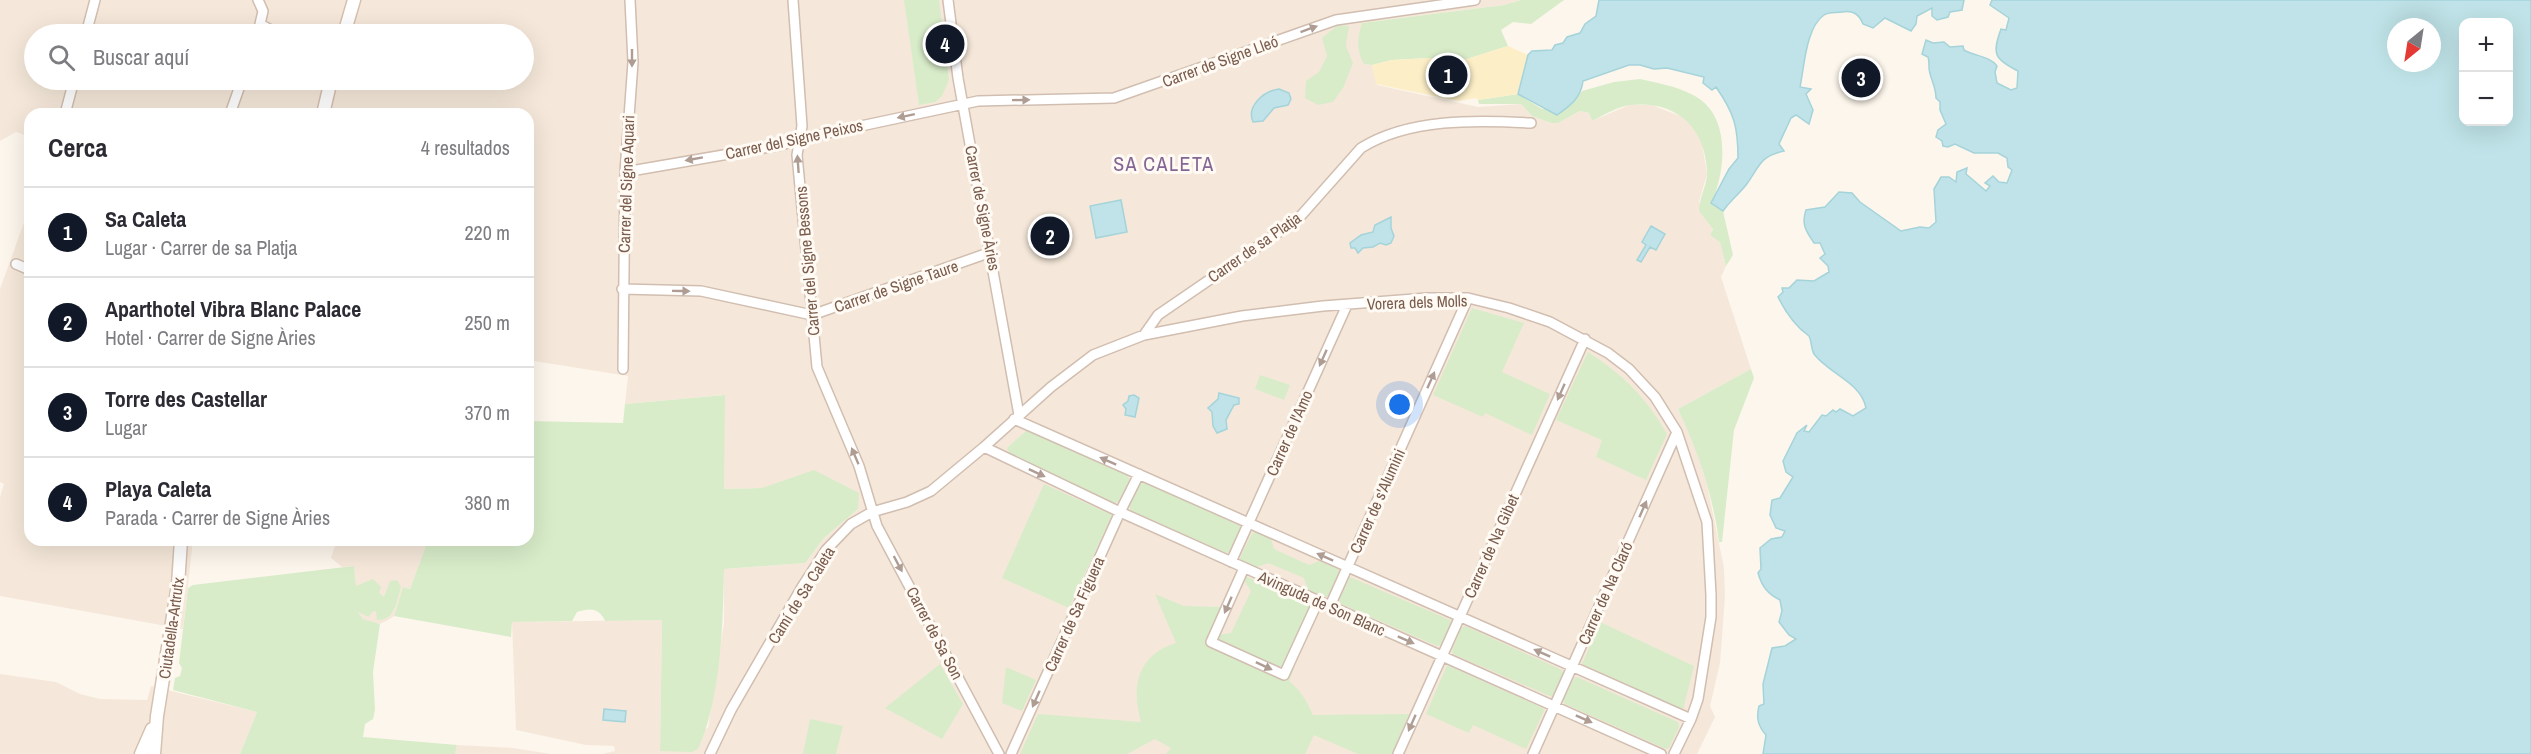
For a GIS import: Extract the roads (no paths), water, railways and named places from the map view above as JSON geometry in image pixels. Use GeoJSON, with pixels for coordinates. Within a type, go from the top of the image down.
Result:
{"type":"FeatureCollection","features":[{"type":"Feature","properties":{"kind":"main road"},"geometry":{"type":"LineString","coordinates":[[347,24],[354,0]]}},
{"type":"Feature","properties":{"kind":"main road"},"geometry":{"type":"LineString","coordinates":[[324,108],[328,90]]}},
{"type":"Feature","properties":{"kind":"main road","name":"Ciutadella-Artrutx"},"geometry":{"type":"LineString","coordinates":[[154,754],[157,716],[174,614],[180,546]]}},
{"type":"Feature","properties":{"kind":"main road","name":"Ciutadella-Artrutx"},"geometry":{"type":"LineString","coordinates":[[141,754],[157,716]]}},
{"type":"Feature","properties":{"kind":"street"},"geometry":{"type":"LineString","coordinates":[[89,24],[95,0]]}},
{"type":"Feature","properties":{"kind":"street"},"geometry":{"type":"LineString","coordinates":[[258,0],[263,11],[260,24]]}},
{"type":"Feature","properties":{"kind":"street","name":"Carrer del Signe Aquari"},"geometry":{"type":"LineString","coordinates":[[622,369],[625,171],[633,62],[630,0]]}},
{"type":"Feature","properties":{"kind":"street","name":"Carrer del Signe Bessons"},"geometry":{"type":"LineString","coordinates":[[793,0],[802,126],[797,155],[817,367],[859,466],[872,512]]}},
{"type":"Feature","properties":{"kind":"street","name":"Carrer de Signe Àries"},"geometry":{"type":"LineString","coordinates":[[948,0],[963,104],[991,252],[1017,417]]}},
{"type":"Feature","properties":{"kind":"street","name":"Carrer de Signe Lleó"},"geometry":{"type":"LineString","coordinates":[[963,104],[996,100],[1114,99],[1336,20],[1475,0]]}},
{"type":"Feature","properties":{"kind":"street"},"geometry":{"type":"LineString","coordinates":[[67,108],[71,90]]}},
{"type":"Feature","properties":{"kind":"street"},"geometry":{"type":"LineString","coordinates":[[232,108],[238,90]]}},
{"type":"Feature","properties":{"kind":"street","name":"Carrer del Signe Peixos"},"geometry":{"type":"LineString","coordinates":[[625,171],[800,140],[963,104]]}},
{"type":"Feature","properties":{"kind":"street","name":"Carrer de sa Platja"},"geometry":{"type":"LineString","coordinates":[[1144,335],[1158,315],[1298,219],[1361,148],[1373,141],[1399,132],[1457,123],[1477,121],[1531,123]]}},
{"type":"Feature","properties":{"kind":"street","name":"Carrer de Signe Taure"},"geometry":{"type":"LineString","coordinates":[[622,289],[701,291],[812,315],[991,252]]}},
{"type":"Feature","properties":{"kind":"street"},"geometry":{"type":"LineString","coordinates":[[16,264],[24,267]]}},
{"type":"Feature","properties":{"kind":"street","name":"Vorera dels Molls"},"geometry":{"type":"LineString","coordinates":[[1017,417],[1081,362],[1111,346],[1144,335],[1242,316],[1347,304],[1427,298],[1468,298],[1509,308],[1550,322],[1585,339],[1629,369],[1655,397],[1677,432],[1707,522],[1711,617],[1698,699],[1674,754]]}},
{"type":"Feature","properties":{"kind":"street","name":"Carrer de s'Alumini"},"geometry":{"type":"LineString","coordinates":[[1330,606],[1468,298]]}},
{"type":"Feature","properties":{"kind":"street","name":"Carrer de l'Amo"},"geometry":{"type":"LineString","coordinates":[[1232,562],[1347,304]]}},
{"type":"Feature","properties":{"kind":"street","name":"Carrer de Na Gibet"},"geometry":{"type":"LineString","coordinates":[[1398,754],[1585,339]]}},
{"type":"Feature","properties":{"kind":"street"},"geometry":{"type":"LineString","coordinates":[[1017,417],[1139,474],[1691,719]]}},
{"type":"Feature","properties":{"kind":"street","name":"Camí de Sa Caleta"},"geometry":{"type":"LineString","coordinates":[[710,753],[731,710],[826,550],[851,524],[872,512],[907,502],[931,490],[1017,417]]}},
{"type":"Feature","properties":{"kind":"street","name":"Carrer de Na Claró"},"geometry":{"type":"LineString","coordinates":[[1533,754],[1677,432]]}},
{"type":"Feature","properties":{"kind":"street","name":"Avinguda de Son Blanc"},"geometry":{"type":"LineString","coordinates":[[984,447],[1119,512],[1661,754]]}},
{"type":"Feature","properties":{"kind":"street","name":"Carrer de Sa Figuera"},"geometry":{"type":"LineString","coordinates":[[1011,754],[1119,512],[1139,474]]}},
{"type":"Feature","properties":{"kind":"street","name":"Carrer de Sa Son"},"geometry":{"type":"LineString","coordinates":[[872,512],[877,526],[999,754]]}},
{"type":"Feature","properties":{"kind":"street"},"geometry":{"type":"LineString","coordinates":[[1244,568],[1211,642],[1284,675],[1318,601]]}},
{"type":"Feature","properties":{"kind":"street"},"geometry":{"type":"LineString","coordinates":[[710,753],[721,754]]}},
{"type":"Feature","properties":{"kind":"water"},"geometry":{"type":"Polygon","coordinates":[[[1599,0],[1964,0],[1962,10],[1950,12],[1948,17],[1937,20],[1932,16],[1932,8],[1917,16],[1916,24],[1911,31],[1885,18],[1873,28],[1863,24],[1860,18],[1852,12],[1824,15],[1813,29],[1810,38],[1800,87],[1811,89],[1806,94],[1813,110],[1809,124],[1796,115],[1791,118],[1779,144],[1784,151],[1764,159],[1746,185],[1723,211],[1711,203],[1729,169],[1738,158],[1737,137],[1734,120],[1727,105],[1716,87],[1712,90],[1703,83],[1704,77],[1667,68],[1654,69],[1629,65],[1583,81],[1577,97],[1557,115],[1518,94],[1528,55],[1532,51],[1552,50],[1555,45],[1563,43],[1567,37],[1580,33],[1585,24],[1596,16],[1599,0]]]}},
{"type":"Feature","properties":{"kind":"water"},"geometry":{"type":"Polygon","coordinates":[[[1992,0],[2531,0],[2531,754],[1763,754],[1766,735],[1759,725],[1758,714],[1759,706],[1764,704],[1763,684],[1772,648],[1785,646],[1796,639],[1789,635],[1779,622],[1782,611],[1780,600],[1766,590],[1758,573],[1761,569],[1760,548],[1771,539],[1782,537],[1785,531],[1776,528],[1770,515],[1772,500],[1780,498],[1793,477],[1786,472],[1783,461],[1797,433],[1807,425],[1804,431],[1809,432],[1822,415],[1826,416],[1833,410],[1836,412],[1840,409],[1853,416],[1866,408],[1858,391],[1814,354],[1809,336],[1791,319],[1778,297],[1783,292],[1782,288],[1789,288],[1797,280],[1814,281],[1829,272],[1828,266],[1820,258],[1825,254],[1820,243],[1814,243],[1804,223],[1806,210],[1825,207],[1839,192],[1852,193],[1860,202],[1901,231],[1920,227],[1929,228],[1936,222],[1934,189],[1941,177],[1949,177],[1956,182],[1957,172],[1967,168],[1966,174],[1986,191],[1990,186],[1985,183],[1993,176],[1999,182],[2007,183],[2012,170],[2008,167],[2007,158],[1998,153],[1974,153],[1955,144],[1948,147],[1943,146],[1942,141],[1936,137],[1938,130],[1946,124],[1940,110],[1940,102],[1936,98],[1928,57],[1922,54],[1926,40],[1933,43],[1944,42],[1950,47],[1963,46],[1964,50],[1986,58],[1997,66],[1995,72],[1997,83],[2011,90],[2017,88],[2018,71],[2004,63],[1996,50],[2001,29],[2006,30],[2009,18],[1990,5],[1992,0]]]}},
{"type":"Feature","properties":{"kind":"water"},"geometry":{"type":"Polygon","coordinates":[[[1279,89],[1289,93],[1291,99],[1288,105],[1274,108],[1263,121],[1253,122],[1251,116],[1254,105],[1262,96],[1279,89]]]}},
{"type":"Feature","properties":{"kind":"water"},"geometry":{"type":"Polygon","coordinates":[[[1121,200],[1127,232],[1096,238],[1090,206],[1121,200]]]}},
{"type":"Feature","properties":{"kind":"water"},"geometry":{"type":"Polygon","coordinates":[[[1391,217],[1394,236],[1391,243],[1386,245],[1380,243],[1373,247],[1363,248],[1358,253],[1355,248],[1351,248],[1350,243],[1361,235],[1373,232],[1375,225],[1391,217]]]}},
{"type":"Feature","properties":{"kind":"water"},"geometry":{"type":"Polygon","coordinates":[[[1651,226],[1665,234],[1656,250],[1650,247],[1641,262],[1637,260],[1646,245],[1642,242],[1651,226]]]}},
{"type":"Feature","properties":{"kind":"water"},"geometry":{"type":"Polygon","coordinates":[[[1219,393],[1239,398],[1239,404],[1234,405],[1226,420],[1227,429],[1217,433],[1213,426],[1212,412],[1208,408],[1218,399],[1219,393]]]}},
{"type":"Feature","properties":{"kind":"water"},"geometry":{"type":"Polygon","coordinates":[[[1134,395],[1139,398],[1135,417],[1125,415],[1126,409],[1123,405],[1128,401],[1129,396],[1134,395]]]}},
{"type":"Feature","properties":{"kind":"water"},"geometry":{"type":"Polygon","coordinates":[[[604,709],[626,711],[625,722],[603,720],[604,709]]]}},
{"type":"Feature","properties":{"kind":"place","name":"Playa Caleta"},"geometry":{"type":"Point","coordinates":[945,44]}},
{"type":"Feature","properties":{"kind":"place","name":"Sa Caleta"},"geometry":{"type":"Point","coordinates":[1448,75]}},
{"type":"Feature","properties":{"kind":"place","name":"Torre des Castellar"},"geometry":{"type":"Point","coordinates":[1861,78]}},
{"type":"Feature","properties":{"kind":"place","name":"Aparthotel Vibra Blanc Palace"},"geometry":{"type":"Point","coordinates":[1050,236]}},
{"type":"Feature","properties":{"kind":"district","name":"SA CALETA"},"geometry":{"type":"Point","coordinates":[1164,163]}}]}
